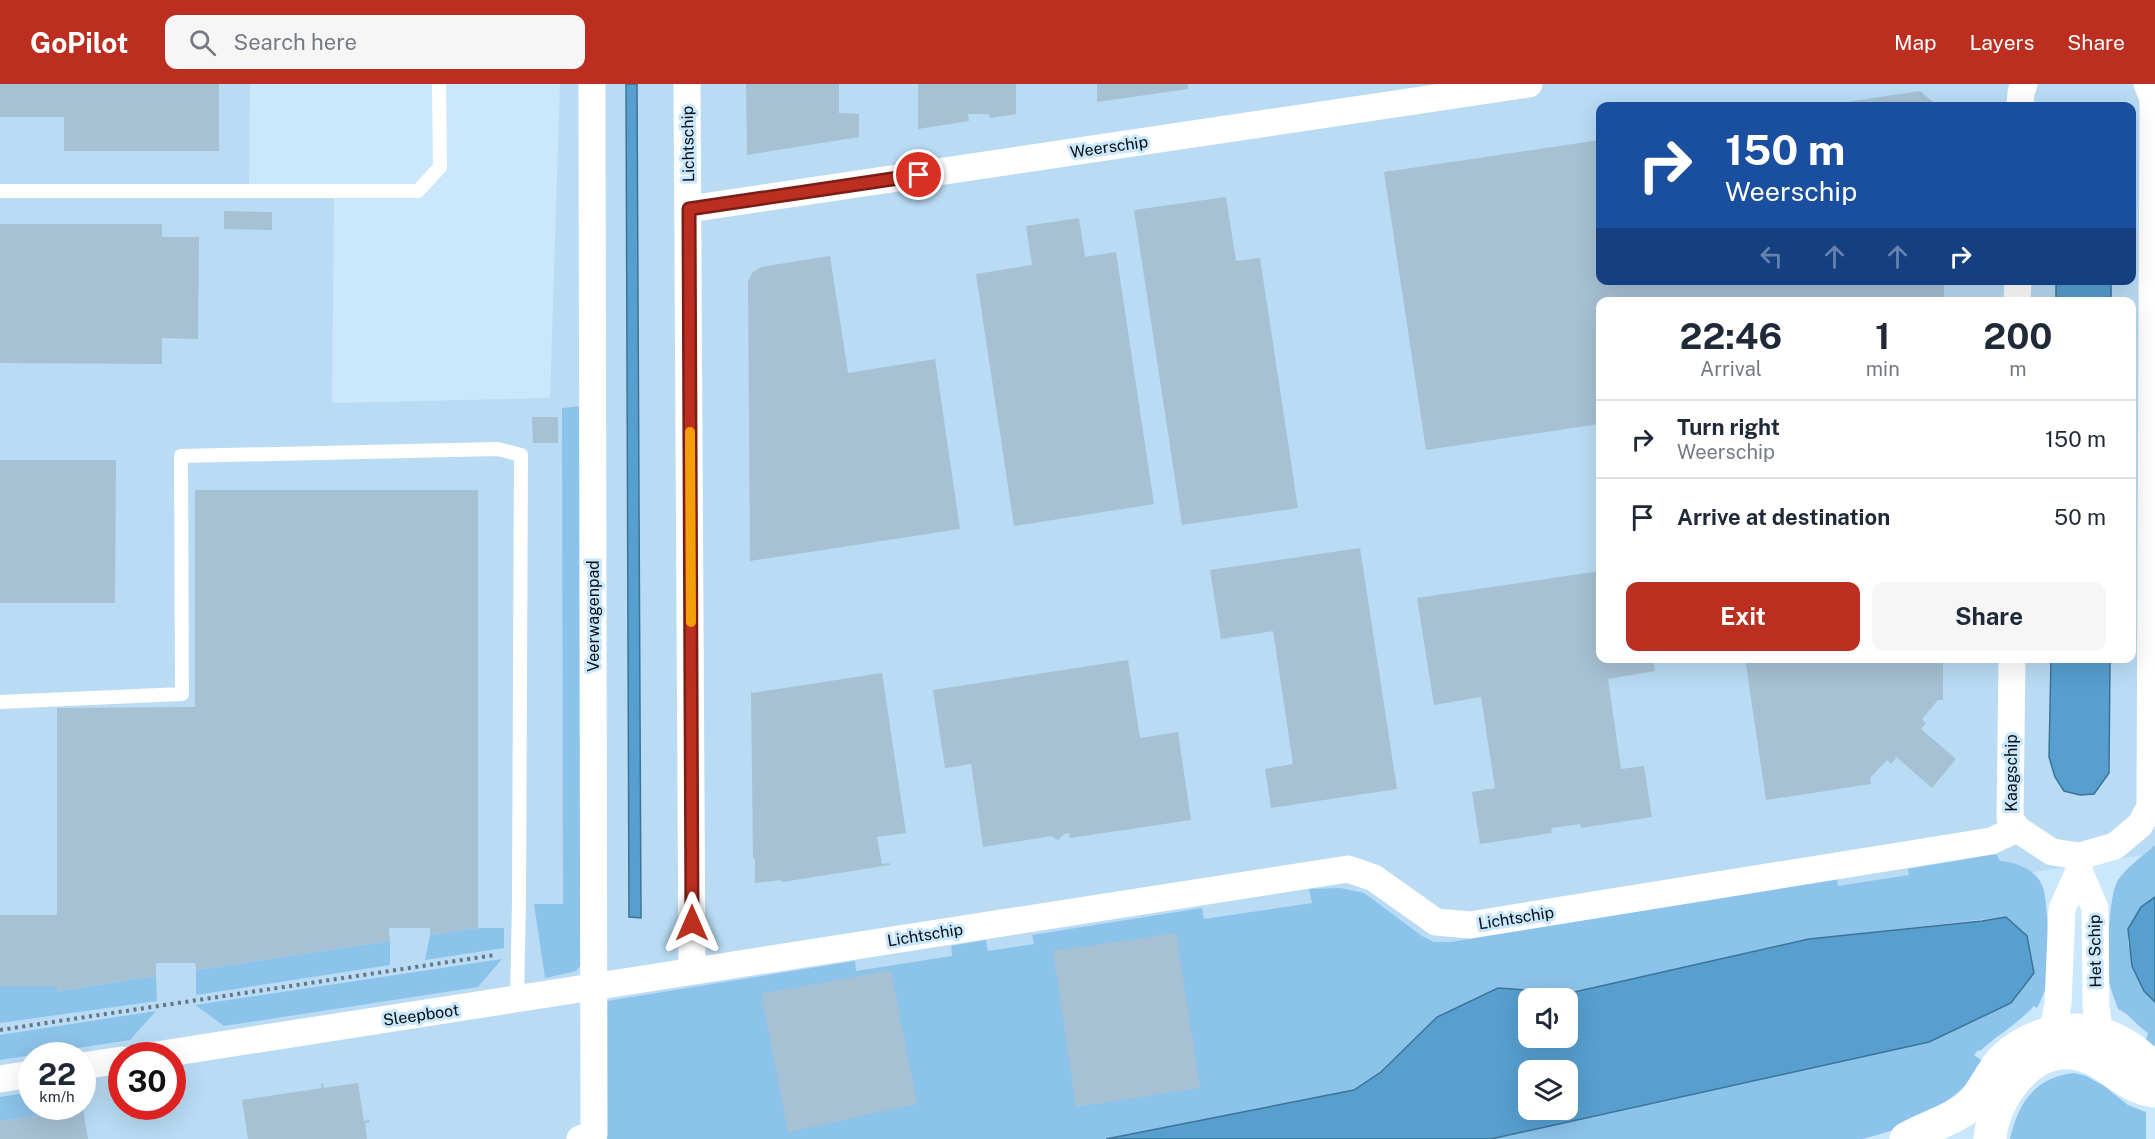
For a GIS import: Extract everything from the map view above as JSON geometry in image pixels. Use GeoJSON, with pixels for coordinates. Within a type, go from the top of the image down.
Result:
{"type":"FeatureCollection","features":[{"type":"Feature","properties":{"kind":"main road"},"geometry":{"type":"LineString","coordinates":[[1957,1139],[1984,1121],[1995,1069],[2008,1053],[2028,1042],[2050,1044],[2087,1057],[2145,1090],[2154,1074],[2129,1047],[2100,1034],[2075,1030],[2050,1044]]}},
{"type":"Feature","properties":{"kind":"main road"},"geometry":{"type":"LineString","coordinates":[[1906,1139],[1919,1131],[1949,1120],[1984,1121]]}},
{"type":"Feature","properties":{"kind":"street","name":"Veerwagenpad"},"geometry":{"type":"LineString","coordinates":[[580,1139],[594,1134],[592,84]]}},
{"type":"Feature","properties":{"kind":"street","name":"Lichtschip"},"geometry":{"type":"LineString","coordinates":[[687,84],[693,971],[1348,869],[1374,878],[1436,922],[1470,926],[1990,841],[2017,829]]}},
{"type":"Feature","properties":{"kind":"street","name":"Weerschip"},"geometry":{"type":"LineString","coordinates":[[689,209],[1529,84]]}},
{"type":"Feature","properties":{"kind":"street"},"geometry":{"type":"LineString","coordinates":[[2020,102],[2024,84]]}},
{"type":"Feature","properties":{"kind":"street","name":"Kaagschip"},"geometry":{"type":"LineString","coordinates":[[2012,663],[2010,818],[2017,829],[2052,852],[2079,863],[2115,846],[2140,825],[2152,807],[2153,99],[2147,84]]}},
{"type":"Feature","properties":{"kind":"street","name":"Het Schip"},"geometry":{"type":"LineString","coordinates":[[2079,863],[2095,908],[2096,1007],[2100,1034]]}},
{"type":"Feature","properties":{"kind":"street","name":"Het Schip"},"geometry":{"type":"LineString","coordinates":[[2050,1044],[2058,1004],[2062,909],[2079,863]]}},
{"type":"Feature","properties":{"kind":"street","name":"Sleepboot"},"geometry":{"type":"LineString","coordinates":[[186,1051],[693,971]]}},
{"type":"Feature","properties":{"kind":"street"},"geometry":{"type":"LineString","coordinates":[[0,1079],[18,1076]]}},
{"type":"Feature","properties":{"kind":"lane"},"geometry":{"type":"LineString","coordinates":[[0,191],[418,191],[440,167],[440,84]]}},
{"type":"Feature","properties":{"kind":"lane"},"geometry":{"type":"LineString","coordinates":[[0,702],[182,694],[181,456],[498,449],[521,455],[517,1000]]}},
{"type":"Feature","properties":{"kind":"path"},"geometry":{"type":"LineString","coordinates":[[0,1030],[518,951]]}},
{"type":"Feature","properties":{"kind":"shaded area"},"geometry":{"type":"Polygon","coordinates":[[[0,84],[250,84],[249,198],[334,198],[332,403],[550,398],[560,84],[2155,84],[2155,853],[1932,888],[1578,989],[1518,988],[1518,1007],[1074,1133],[754,1139],[0,1139],[0,84]]]}},
{"type":"Feature","properties":{"kind":"shaded area"},"geometry":{"type":"Polygon","coordinates":[[[626,84],[637,84],[641,918],[629,917],[626,84]]]}},
{"type":"Feature","properties":{"kind":"shaded area"},"geometry":{"type":"Polygon","coordinates":[[[2056,285],[2111,285],[2111,297],[2056,297],[2056,285]]]}},
{"type":"Feature","properties":{"kind":"shaded area"},"geometry":{"type":"Polygon","coordinates":[[[582,406],[583,962],[576,971],[545,978],[534,904],[563,904],[562,408],[582,406]]]}},
{"type":"Feature","properties":{"kind":"shaded area"},"geometry":{"type":"Polygon","coordinates":[[[2051,663],[2110,663],[2109,773],[2094,794],[2080,795],[2064,791],[2055,777],[2049,757],[2051,663]]]}},
{"type":"Feature","properties":{"kind":"shaded area"},"geometry":{"type":"Polygon","coordinates":[[[2155,845],[2155,897],[2141,907],[2128,929],[2128,943],[2144,991],[2155,1002],[2155,1046],[2145,1043],[2148,1033],[2118,1009],[2109,982],[2108,960],[2110,914],[2118,880],[2155,845]]]}},
{"type":"Feature","properties":{"kind":"shaded area"},"geometry":{"type":"Polygon","coordinates":[[[1996,854],[2000,861],[2018,865],[2035,875],[2044,892],[2047,917],[2047,982],[2037,1008],[2034,1006],[1974,1055],[1984,1062],[1963,1088],[1940,1106],[1916,1120],[1862,1139],[1491,1139],[1929,1042],[2011,1003],[2006,917],[1809,939],[1578,991],[1578,988],[1498,988],[1437,1017],[1381,1072],[1354,1090],[1106,1139],[605,1139],[607,1001],[855,961],[856,971],[952,956],[951,946],[986,940],[988,951],[1034,944],[1032,935],[1202,908],[1204,919],[1312,903],[1309,889],[1340,888],[1364,893],[1422,936],[1434,942],[1451,942],[1837,878],[1838,886],[1909,875],[1908,869],[1996,854]]]}},
{"type":"Feature","properties":{"kind":"shaded area"},"geometry":{"type":"Polygon","coordinates":[[[2155,897],[2155,1002],[2144,991],[2132,966],[2128,929],[2141,907],[2155,897]]]}},
{"type":"Feature","properties":{"kind":"shaded area"},"geometry":{"type":"Polygon","coordinates":[[[2006,917],[2027,936],[2034,973],[2011,1003],[1929,1042],[1578,1120],[1578,1060],[1518,1060],[1518,1120],[1577,1120],[1491,1139],[1106,1139],[1354,1090],[1381,1072],[1437,1017],[1498,988],[1518,989],[1518,1048],[1578,1048],[1578,991],[1809,939],[2006,917]]]}},
{"type":"Feature","properties":{"kind":"shaded area"},"geometry":{"type":"Polygon","coordinates":[[[478,928],[504,928],[504,948],[425,960],[430,935],[478,928]]]}},
{"type":"Feature","properties":{"kind":"shaded area"},"geometry":{"type":"Polygon","coordinates":[[[390,941],[390,965],[196,995],[196,970],[390,941]]]}},
{"type":"Feature","properties":{"kind":"shaded area"},"geometry":{"type":"Polygon","coordinates":[[[502,959],[478,987],[224,1026],[195,1005],[502,959]]]}},
{"type":"Feature","properties":{"kind":"shaded area"},"geometry":{"type":"Polygon","coordinates":[[[156,976],[157,1001],[0,1023],[0,986],[57,986],[58,991],[156,976]]]}},
{"type":"Feature","properties":{"kind":"shaded area"},"geometry":{"type":"Polygon","coordinates":[[[156,1011],[130,1040],[96,1045],[96,1042],[18,1042],[18,1057],[0,1060],[0,1035],[156,1011]]]}},
{"type":"Feature","properties":{"kind":"shaded area"},"geometry":{"type":"Polygon","coordinates":[[[2074,1073],[2086,1076],[2104,1086],[2128,1105],[2146,1112],[2146,1139],[2010,1139],[2018,1114],[2030,1094],[2049,1080],[2074,1073]]]}},
{"type":"Feature","properties":{"kind":"shaded area"},"geometry":{"type":"Polygon","coordinates":[[[18,1094],[18,1118],[0,1121],[0,1097],[18,1094]]]}},
{"type":"Feature","properties":{"kind":"building"},"geometry":{"type":"Polygon","coordinates":[[[0,84],[219,84],[219,151],[64,151],[64,117],[0,117],[0,84]]]}},
{"type":"Feature","properties":{"kind":"building"},"geometry":{"type":"Polygon","coordinates":[[[746,84],[839,84],[839,113],[859,114],[859,137],[747,155],[746,84]]]}},
{"type":"Feature","properties":{"kind":"building"},"geometry":{"type":"Polygon","coordinates":[[[918,84],[1016,84],[1016,114],[990,118],[989,114],[968,114],[969,121],[918,129],[918,84]]]}},
{"type":"Feature","properties":{"kind":"building"},"geometry":{"type":"Polygon","coordinates":[[[1097,84],[1188,84],[1188,89],[1097,102],[1097,84]]]}},
{"type":"Feature","properties":{"kind":"building"},"geometry":{"type":"Polygon","coordinates":[[[1920,91],[1933,102],[1847,102],[1920,91]]]}},
{"type":"Feature","properties":{"kind":"building"},"geometry":{"type":"Polygon","coordinates":[[[1596,141],[1596,285],[1944,285],[1944,297],[1596,297],[1596,425],[1426,450],[1384,172],[1596,141]]]}},
{"type":"Feature","properties":{"kind":"building"},"geometry":{"type":"Polygon","coordinates":[[[1226,197],[1236,261],[1260,258],[1298,508],[1182,525],[1134,210],[1226,197]]]}},
{"type":"Feature","properties":{"kind":"building"},"geometry":{"type":"Polygon","coordinates":[[[224,211],[272,212],[272,230],[224,229],[224,211]]]}},
{"type":"Feature","properties":{"kind":"building"},"geometry":{"type":"Polygon","coordinates":[[[1079,218],[1085,257],[1116,252],[1154,504],[1014,526],[976,274],[1032,265],[1026,226],[1079,218]]]}},
{"type":"Feature","properties":{"kind":"building"},"geometry":{"type":"Polygon","coordinates":[[[0,224],[162,224],[162,237],[199,237],[198,339],[162,338],[162,364],[0,363],[0,224]]]}},
{"type":"Feature","properties":{"kind":"building"},"geometry":{"type":"Polygon","coordinates":[[[830,256],[848,373],[935,359],[960,529],[750,561],[748,282],[752,273],[761,267],[830,256]]]}},
{"type":"Feature","properties":{"kind":"building"},"geometry":{"type":"Polygon","coordinates":[[[532,417],[558,417],[558,443],[533,443],[532,417]]]}},
{"type":"Feature","properties":{"kind":"building"},"geometry":{"type":"Polygon","coordinates":[[[0,460],[116,460],[115,603],[0,603],[0,460]]]}},
{"type":"Feature","properties":{"kind":"building"},"geometry":{"type":"Polygon","coordinates":[[[195,490],[478,490],[478,928],[430,935],[430,928],[389,928],[390,941],[196,970],[195,963],[156,963],[156,976],[57,991],[57,986],[0,986],[0,915],[57,915],[57,708],[195,707],[195,490]]]}},
{"type":"Feature","properties":{"kind":"building"},"geometry":{"type":"Polygon","coordinates":[[[1360,548],[1397,789],[1271,808],[1265,769],[1293,764],[1273,631],[1221,639],[1210,570],[1360,548]]]}},
{"type":"Feature","properties":{"kind":"building"},"geometry":{"type":"Polygon","coordinates":[[[1596,572],[1596,663],[1654,663],[1655,671],[1608,679],[1621,769],[1644,766],[1652,817],[1581,828],[1580,824],[1551,828],[1552,833],[1480,844],[1472,792],[1495,788],[1481,697],[1434,705],[1417,598],[1596,572]]]}},
{"type":"Feature","properties":{"kind":"building"},"geometry":{"type":"Polygon","coordinates":[[[1128,660],[1140,738],[1178,732],[1191,820],[1070,838],[1069,833],[1064,834],[1058,840],[1051,836],[983,847],[971,764],[945,768],[933,690],[1128,660]]]}},
{"type":"Feature","properties":{"kind":"building"},"geometry":{"type":"Polygon","coordinates":[[[1746,663],[1943,663],[1943,700],[1938,700],[1922,719],[1926,723],[1921,729],[1956,759],[1932,788],[1894,755],[1896,758],[1891,764],[1887,760],[1870,778],[1871,784],[1766,800],[1746,663]]]}},
{"type":"Feature","properties":{"kind":"building"},"geometry":{"type":"Polygon","coordinates":[[[882,673],[906,833],[877,837],[882,864],[889,863],[890,865],[782,882],[781,880],[755,883],[751,691],[753,693],[882,673]]]}},
{"type":"Feature","properties":{"kind":"building"},"geometry":{"type":"Polygon","coordinates":[[[1176,933],[1200,1088],[1076,1107],[1053,951],[1176,933]]]}},
{"type":"Feature","properties":{"kind":"building"},"geometry":{"type":"Polygon","coordinates":[[[891,970],[917,1104],[788,1132],[761,994],[891,970]]]}},
{"type":"Feature","properties":{"kind":"building"},"geometry":{"type":"Polygon","coordinates":[[[321,1083],[324,1088],[358,1083],[364,1121],[369,1120],[370,1122],[365,1123],[367,1139],[248,1139],[242,1100],[322,1088],[321,1083]]]}},
{"type":"Feature","properties":{"kind":"building"},"geometry":{"type":"Polygon","coordinates":[[[18,1118],[85,1120],[88,1139],[0,1139],[0,1121],[18,1118]]]}},
{"type":"Feature","properties":{"kind":"slow traffic"},"geometry":{"type":"LineString","coordinates":[[690,432],[691,622]]}},
{"type":"Feature","properties":{"kind":"route"},"geometry":{"type":"LineString","coordinates":[[692,923],[689,209],[919,175]]}}]}
